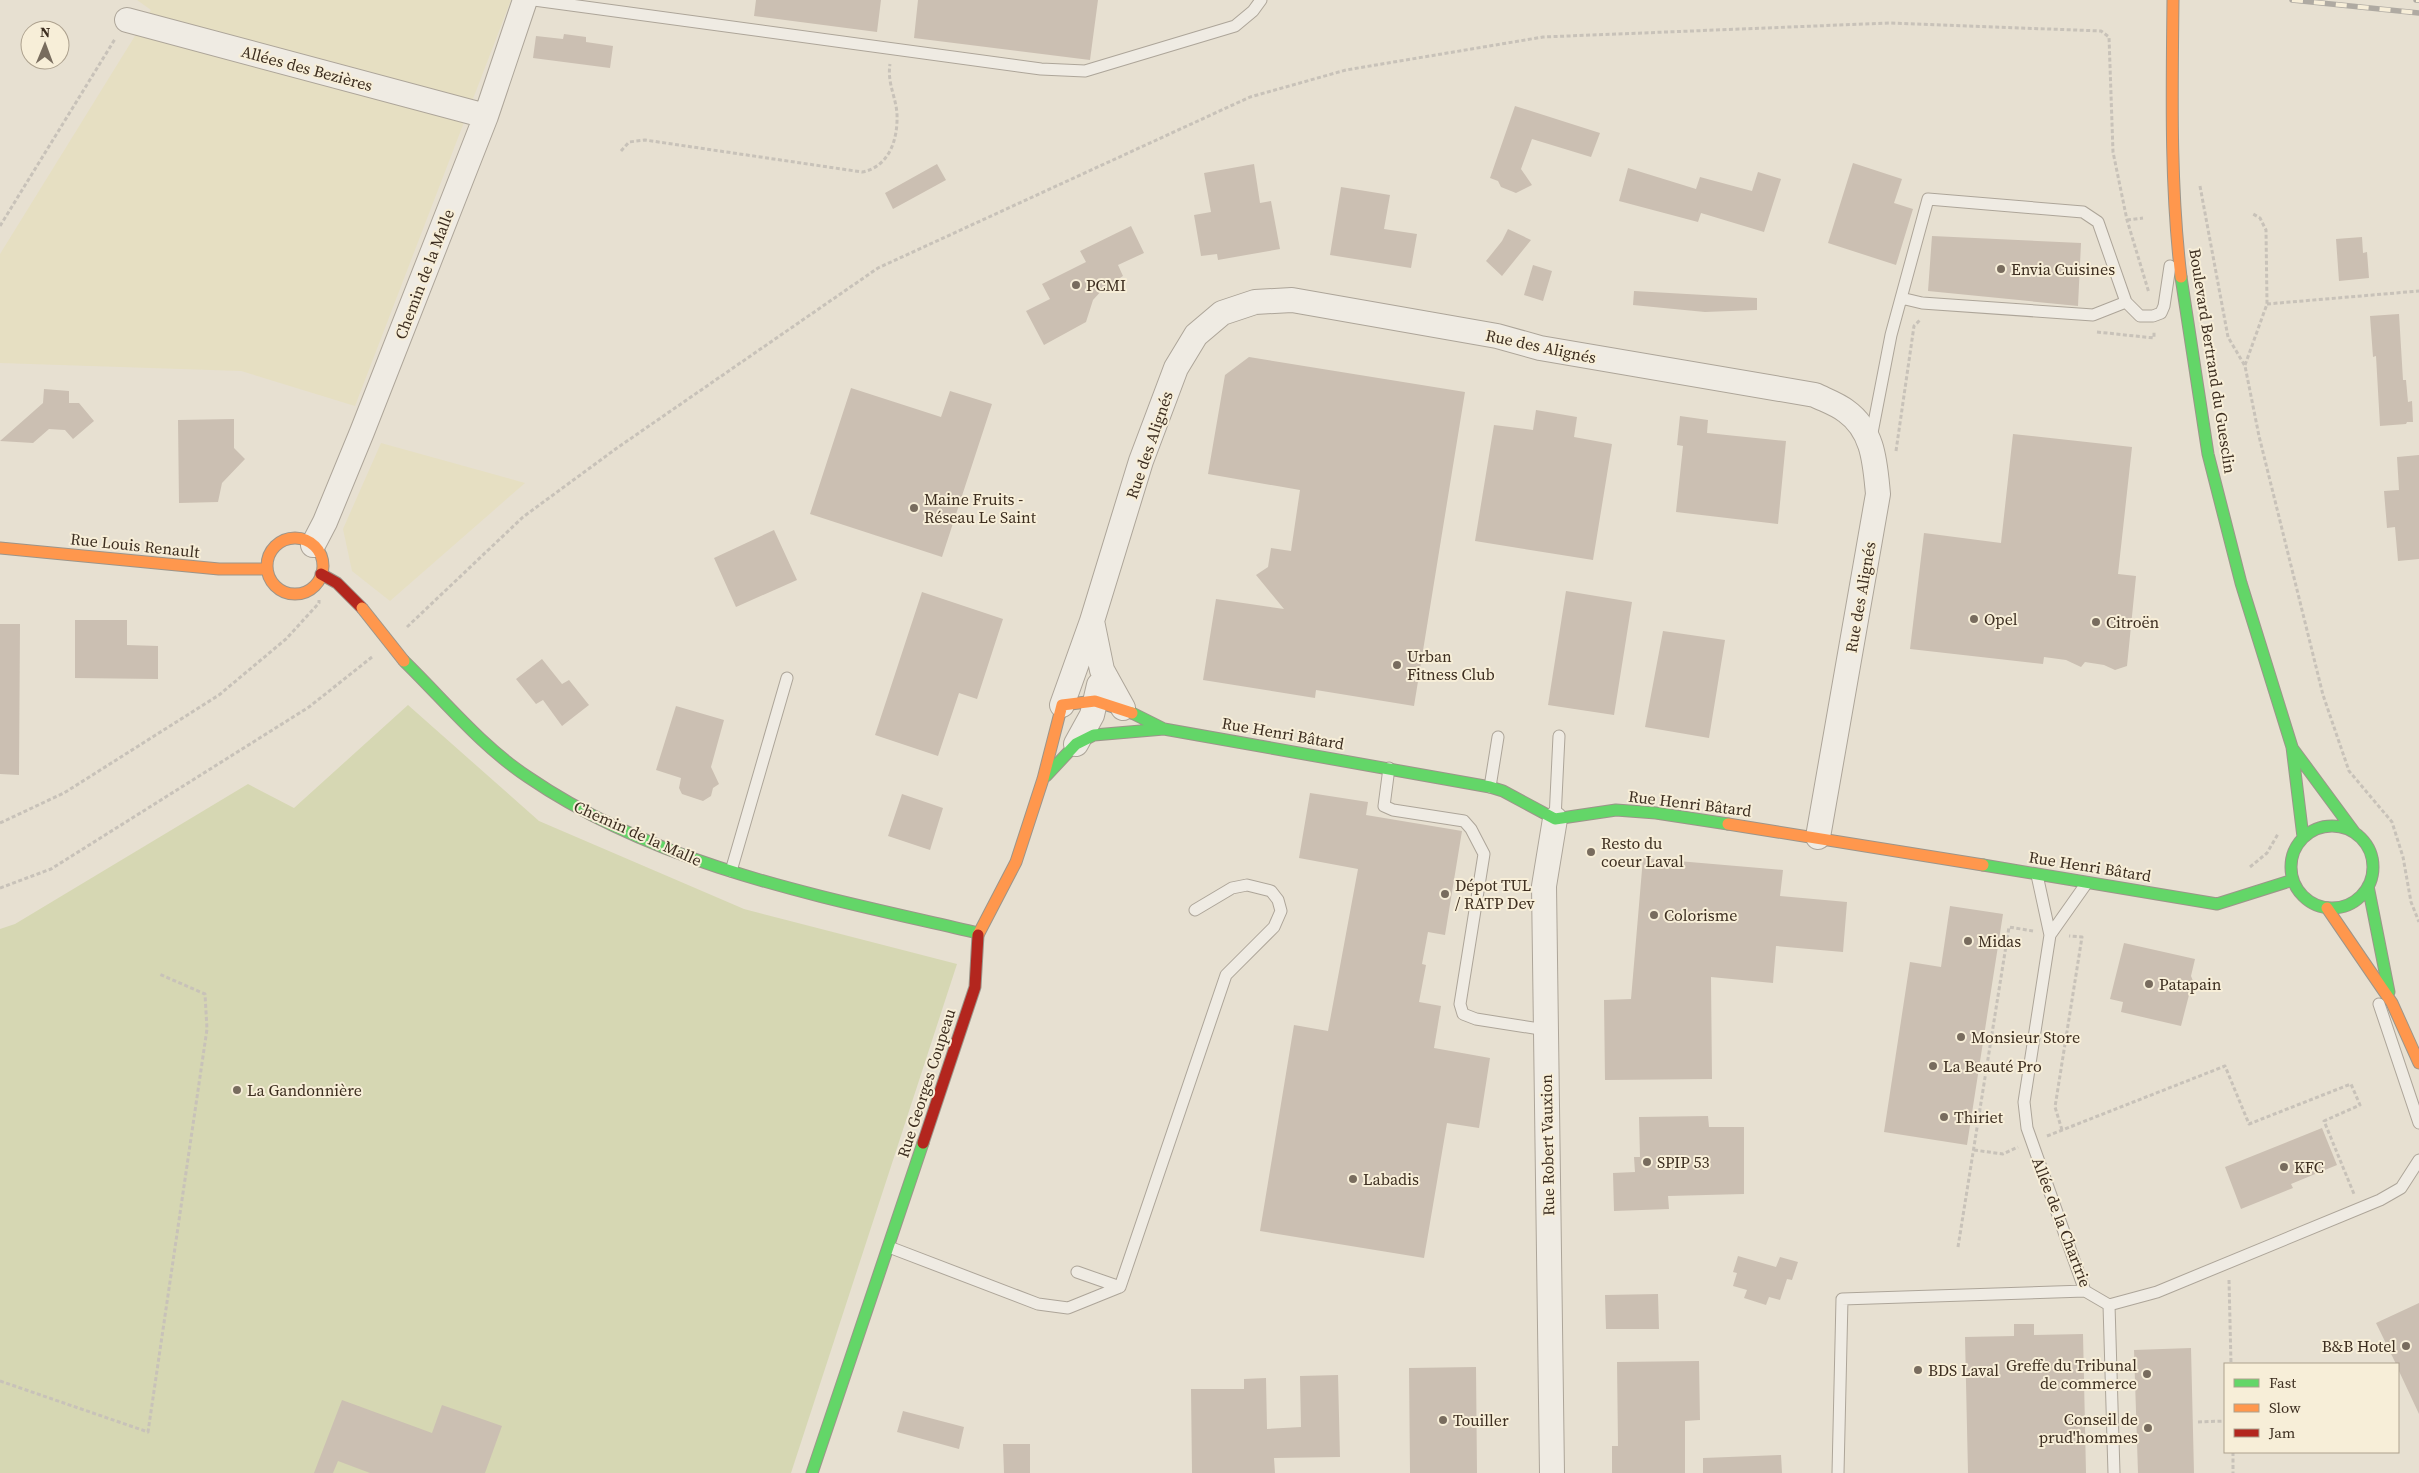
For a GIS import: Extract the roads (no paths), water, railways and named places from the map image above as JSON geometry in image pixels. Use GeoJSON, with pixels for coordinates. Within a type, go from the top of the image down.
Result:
{"type":"FeatureCollection","features":[{"type":"Feature","properties":{"kind":"street","name":"Chemin de la Malle"},"geometry":{"type":"LineString","coordinates":[[313,545],[325,522],[486,116],[525,0]]}},
{"type":"Feature","properties":{"kind":"street","name":"Boulevard Bertrand du Guesclin"},"geometry":{"type":"LineString","coordinates":[[2173,0],[2172,156],[2176,232],[2208,454],[2241,584],[2292,748],[2303,837]]}},
{"type":"Feature","properties":{"kind":"street","name":"Allées des Bezières"},"geometry":{"type":"LineString","coordinates":[[127,20],[486,116]]}},
{"type":"Feature","properties":{"kind":"street","name":"Rue des Alignés"},"geometry":{"type":"LineString","coordinates":[[1062,705],[1092,621],[1141,461],[1176,368],[1196,335],[1222,313],[1255,302],[1292,300],[1497,336],[1540,348],[1815,395],[1846,410],[1858,421],[1872,449],[1878,494],[1818,837]]}},
{"type":"Feature","properties":{"kind":"street"},"geometry":{"type":"LineString","coordinates":[[298,538],[313,545],[322,558],[321,574],[311,588],[293,594],[276,586],[268,576],[267,569],[270,553],[281,541],[298,538]]}},
{"type":"Feature","properties":{"kind":"street","name":"Rue Louis Renault"},"geometry":{"type":"LineString","coordinates":[[0,548],[219,570],[267,569]]}},
{"type":"Feature","properties":{"kind":"street","name":"Chemin de la Malle"},"geometry":{"type":"LineString","coordinates":[[321,574],[337,583],[362,608],[404,660],[484,741],[527,777],[589,815],[647,841],[730,873],[978,933]]}},
{"type":"Feature","properties":{"kind":"street"},"geometry":{"type":"LineString","coordinates":[[1092,621],[1102,670],[1123,708]]}},
{"type":"Feature","properties":{"kind":"street"},"geometry":{"type":"LineString","coordinates":[[1043,779],[1076,744],[1089,723],[1102,670]]}},
{"type":"Feature","properties":{"kind":"street","name":"Rue Henri Bâtard"},"geometry":{"type":"LineString","coordinates":[[1062,705],[1095,701],[1123,708],[1164,729],[1490,787],[1503,791],[1555,819],[1616,810],[1656,813],[1818,837],[2217,904],[2293,880]]}},
{"type":"Feature","properties":{"kind":"street","name":"Rue Georges Coupeau"},"geometry":{"type":"LineString","coordinates":[[812,1473],[975,987],[978,933],[1016,862],[1043,779],[1062,705]]}},
{"type":"Feature","properties":{"kind":"street"},"geometry":{"type":"LineString","coordinates":[[1076,744],[1094,735],[1109,732],[1164,729]]}},
{"type":"Feature","properties":{"kind":"street","name":"Boulevard Bertrand du Guesclin"},"geometry":{"type":"LineString","coordinates":[[2292,748],[2355,834]]}},
{"type":"Feature","properties":{"kind":"street","name":"Rue Robert Vauxion"},"geometry":{"type":"LineString","coordinates":[[1552,1473],[1544,886],[1555,819]]}},
{"type":"Feature","properties":{"kind":"street"},"geometry":{"type":"LineString","coordinates":[[2329,826],[2342,827],[2355,834],[2364,841],[2370,852],[2372,875],[2368,886],[2351,903],[2327,908],[2316,905],[2306,899],[2293,880],[2292,857],[2303,837],[2315,830],[2329,826]]}},
{"type":"Feature","properties":{"kind":"street"},"geometry":{"type":"LineString","coordinates":[[2368,886],[2392,1003]]}},
{"type":"Feature","properties":{"kind":"street"},"geometry":{"type":"LineString","coordinates":[[2327,908],[2392,1003],[2419,1063]]}},
{"type":"Feature","properties":{"kind":"lane"},"geometry":{"type":"LineString","coordinates":[[534,0],[1041,69],[1085,71],[1235,26],[1254,11],[1261,0]]}},
{"type":"Feature","properties":{"kind":"lane"},"geometry":{"type":"LineString","coordinates":[[1872,449],[1891,335],[1928,199],[2083,212],[2098,222],[2126,302],[2140,316],[2153,316],[2161,313],[2164,306],[2176,232]]}},
{"type":"Feature","properties":{"kind":"lane"},"geometry":{"type":"LineString","coordinates":[[1901,298],[1922,303],[2093,315],[2126,302]]}},
{"type":"Feature","properties":{"kind":"lane"},"geometry":{"type":"LineString","coordinates":[[730,873],[787,678]]}},
{"type":"Feature","properties":{"kind":"lane"},"geometry":{"type":"LineString","coordinates":[[1555,819],[1559,736]]}},
{"type":"Feature","properties":{"kind":"lane"},"geometry":{"type":"LineString","coordinates":[[1490,787],[1498,737]]}},
{"type":"Feature","properties":{"kind":"lane"},"geometry":{"type":"LineString","coordinates":[[1389,768],[1384,806],[1393,810],[1464,821],[1471,829],[1484,854],[1460,1004],[1464,1014],[1476,1019],[1546,1030]]}},
{"type":"Feature","properties":{"kind":"lane"},"geometry":{"type":"LineString","coordinates":[[2037,874],[2050,935]]}},
{"type":"Feature","properties":{"kind":"lane","name":"Allée de la Chartrie"},"geometry":{"type":"LineString","coordinates":[[2088,882],[2050,935],[2024,1102],[2027,1128],[2084,1290],[2109,1305]]}},
{"type":"Feature","properties":{"kind":"lane"},"geometry":{"type":"LineString","coordinates":[[889,1247],[1038,1304],[1068,1308],[1120,1287],[1226,975],[1274,927],[1281,911],[1278,900],[1271,891],[1247,885],[1232,888],[1195,910]]}},
{"type":"Feature","properties":{"kind":"lane"},"geometry":{"type":"LineString","coordinates":[[2366,965],[2419,1124]]}},
{"type":"Feature","properties":{"kind":"lane"},"geometry":{"type":"LineString","coordinates":[[2114,1473],[2109,1305],[2157,1292],[2380,1200],[2401,1188],[2419,1160]]}},
{"type":"Feature","properties":{"kind":"lane"},"geometry":{"type":"LineString","coordinates":[[1077,1272],[1120,1287]]}},
{"type":"Feature","properties":{"kind":"lane"},"geometry":{"type":"LineString","coordinates":[[1838,1473],[1842,1299],[2084,1290]]}},
{"type":"Feature","properties":{"kind":"railway"},"geometry":{"type":"LineString","coordinates":[[2292,0],[2419,13]]}},
{"type":"Feature","properties":{"kind":"place","name":"Envia Cuisines"},"geometry":{"type":"Point","coordinates":[2001,269]}},
{"type":"Feature","properties":{"kind":"place","name":"PCMI"},"geometry":{"type":"Point","coordinates":[1076,285]}},
{"type":"Feature","properties":{"kind":"place","name":"Maine Fruits - Réseau Le Saint"},"geometry":{"type":"Point","coordinates":[914,508]}},
{"type":"Feature","properties":{"kind":"place","name":"Opel"},"geometry":{"type":"Point","coordinates":[1974,619]}},
{"type":"Feature","properties":{"kind":"place","name":"Citroën"},"geometry":{"type":"Point","coordinates":[2096,622]}},
{"type":"Feature","properties":{"kind":"place","name":"Urban Fitness Club"},"geometry":{"type":"Point","coordinates":[1397,665]}},
{"type":"Feature","properties":{"kind":"place","name":"Resto du coeur Laval"},"geometry":{"type":"Point","coordinates":[1591,852]}},
{"type":"Feature","properties":{"kind":"place","name":"Dépot TUL / RATP Dev"},"geometry":{"type":"Point","coordinates":[1445,894]}},
{"type":"Feature","properties":{"kind":"place","name":"Colorisme"},"geometry":{"type":"Point","coordinates":[1654,915]}},
{"type":"Feature","properties":{"kind":"place","name":"Midas"},"geometry":{"type":"Point","coordinates":[1968,941]}},
{"type":"Feature","properties":{"kind":"place","name":"Patapain"},"geometry":{"type":"Point","coordinates":[2149,984]}},
{"type":"Feature","properties":{"kind":"place","name":"Monsieur Store"},"geometry":{"type":"Point","coordinates":[1961,1037]}},
{"type":"Feature","properties":{"kind":"place","name":"La Beauté Pro"},"geometry":{"type":"Point","coordinates":[1933,1066]}},
{"type":"Feature","properties":{"kind":"place","name":"La Gandonnière"},"geometry":{"type":"Point","coordinates":[237,1090]}},
{"type":"Feature","properties":{"kind":"place","name":"Thiriet"},"geometry":{"type":"Point","coordinates":[1944,1117]}},
{"type":"Feature","properties":{"kind":"place","name":"SPIP 53"},"geometry":{"type":"Point","coordinates":[1647,1162]}},
{"type":"Feature","properties":{"kind":"place","name":"KFC"},"geometry":{"type":"Point","coordinates":[2284,1167]}},
{"type":"Feature","properties":{"kind":"place","name":"Labadis"},"geometry":{"type":"Point","coordinates":[1353,1179]}},
{"type":"Feature","properties":{"kind":"place","name":"B&B Hotel"},"geometry":{"type":"Point","coordinates":[2406,1346]}},
{"type":"Feature","properties":{"kind":"place","name":"BDS Laval"},"geometry":{"type":"Point","coordinates":[1918,1370]}},
{"type":"Feature","properties":{"kind":"place","name":"Greffe du Tribunal de commerce"},"geometry":{"type":"Point","coordinates":[2147,1374]}},
{"type":"Feature","properties":{"kind":"place","name":"Touiller"},"geometry":{"type":"Point","coordinates":[1443,1420]}},
{"type":"Feature","properties":{"kind":"place","name":"Conseil de prud'hommes"},"geometry":{"type":"Point","coordinates":[2148,1428]}}]}
